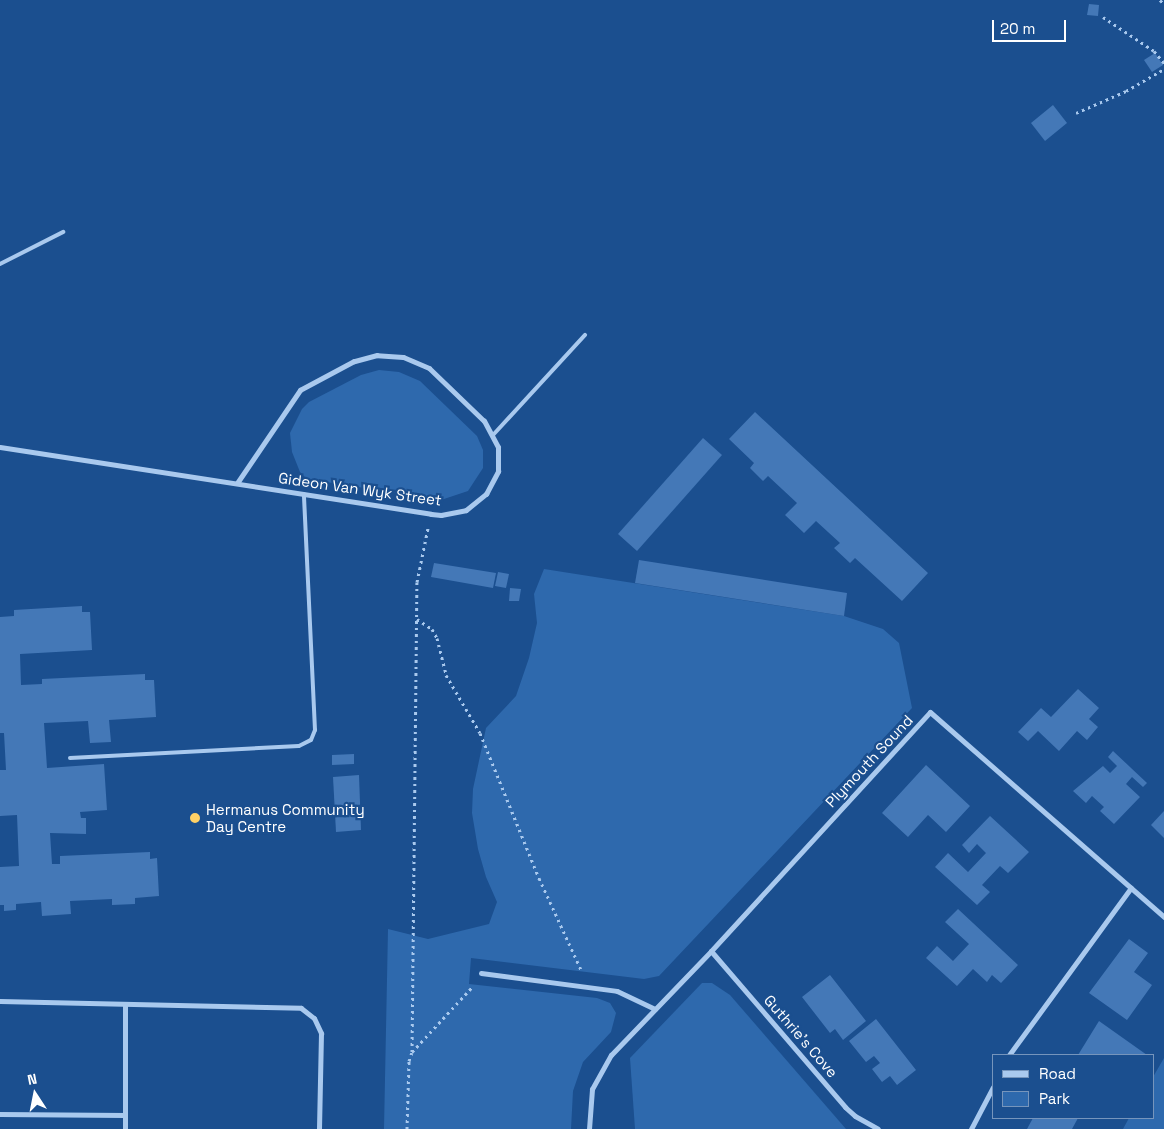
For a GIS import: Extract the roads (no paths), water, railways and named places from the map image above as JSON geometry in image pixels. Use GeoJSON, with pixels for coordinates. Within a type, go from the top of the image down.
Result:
{"type":"FeatureCollection","features":[{"type":"Feature","properties":{"kind":"street","name":"Gideon Van Wyk Street"},"geometry":{"type":"LineString","coordinates":[[0,447],[431,514],[466,510],[486,494],[494,483],[499,459],[493,435],[484,420],[429,368],[403,357],[377,355],[354,362],[300,390],[237,483]]}},
{"type":"Feature","properties":{"kind":"street","name":"Plymouth Sound"},"geometry":{"type":"LineString","coordinates":[[589,1129],[589,1103],[597,1074],[611,1055],[711,951],[930,712],[1164,916]]}},
{"type":"Feature","properties":{"kind":"street"},"geometry":{"type":"LineString","coordinates":[[1010,1054],[1131,888]]}},
{"type":"Feature","properties":{"kind":"street","name":"Guthrie’s Cove"},"geometry":{"type":"LineString","coordinates":[[711,951],[845,1107],[855,1116],[878,1129]]}},
{"type":"Feature","properties":{"kind":"street"},"geometry":{"type":"LineString","coordinates":[[484,973],[618,991],[655,1009]]}},
{"type":"Feature","properties":{"kind":"street"},"geometry":{"type":"LineString","coordinates":[[0,1001],[294,1006],[308,1012],[321,1033],[319,1129]]}},
{"type":"Feature","properties":{"kind":"street"},"geometry":{"type":"LineString","coordinates":[[125,1004],[125,1129]]}},
{"type":"Feature","properties":{"kind":"street"},"geometry":{"type":"LineString","coordinates":[[971,1129],[992,1089]]}},
{"type":"Feature","properties":{"kind":"street"},"geometry":{"type":"LineString","coordinates":[[0,1114],[125,1115]]}},
{"type":"Feature","properties":{"kind":"lane"},"geometry":{"type":"LineString","coordinates":[[0,264],[63,232]]}},
{"type":"Feature","properties":{"kind":"lane"},"geometry":{"type":"LineString","coordinates":[[493,435],[585,335]]}},
{"type":"Feature","properties":{"kind":"lane"},"geometry":{"type":"LineString","coordinates":[[70,758],[299,746],[311,740],[315,730],[304,494]]}},
{"type":"Feature","properties":{"kind":"place","name":"Hermanus Community Day Centre"},"geometry":{"type":"Point","coordinates":[195,818]}}]}
